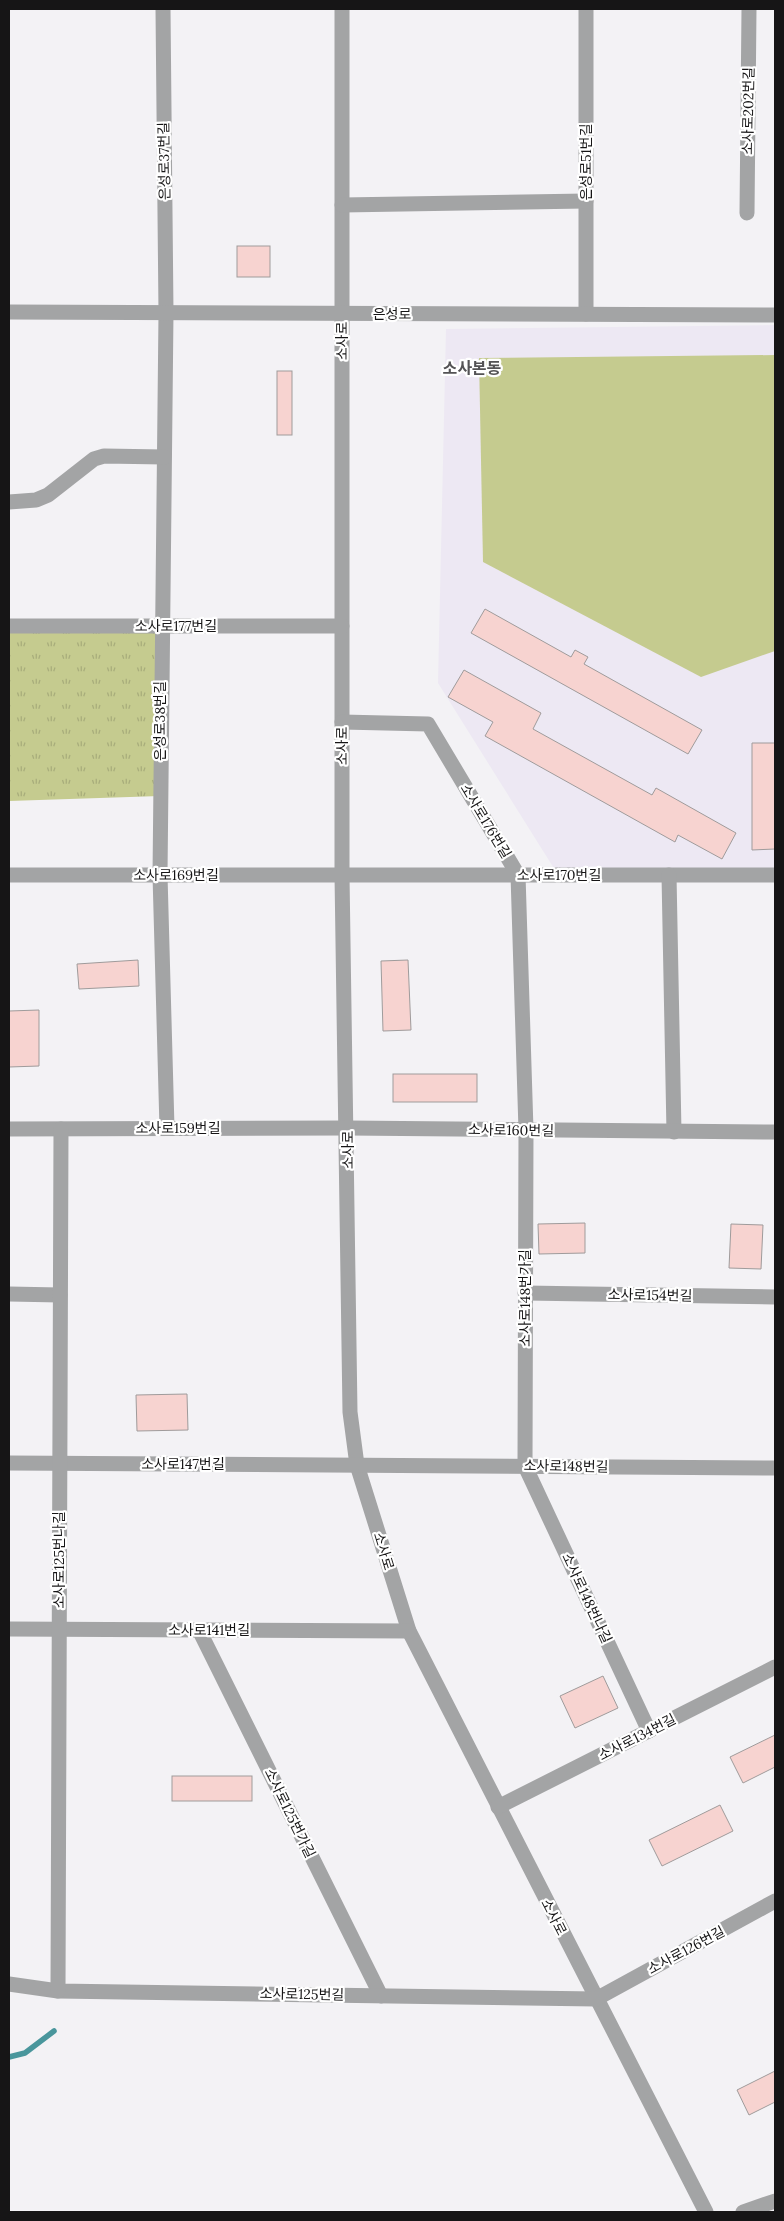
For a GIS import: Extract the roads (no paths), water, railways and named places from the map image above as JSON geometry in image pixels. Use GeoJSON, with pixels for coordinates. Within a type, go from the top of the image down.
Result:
{"type":"FeatureCollection","features":[{"type":"Feature","properties":{"kind":"street","name":"은성로37번길"},"geometry":{"type":"LineString","coordinates":[[163,9],[166,313]]}},
{"type":"Feature","properties":{"kind":"street","name":"소사로"},"geometry":{"type":"LineString","coordinates":[[342,9],[342,875],[348,1128],[350,1412],[357,1465],[409,1631],[706,2212]]}},
{"type":"Feature","properties":{"kind":"street","name":"은성로51번길"},"geometry":{"type":"LineString","coordinates":[[586,9],[586,314]]}},
{"type":"Feature","properties":{"kind":"street","name":"소사로202번길"},"geometry":{"type":"LineString","coordinates":[[747,213],[750,9]]}},
{"type":"Feature","properties":{"kind":"street"},"geometry":{"type":"LineString","coordinates":[[342,205],[586,201]]}},
{"type":"Feature","properties":{"kind":"street","name":"은성로"},"geometry":{"type":"LineString","coordinates":[[9,312],[775,315]]}},
{"type":"Feature","properties":{"kind":"street","name":"은성로38번길"},"geometry":{"type":"LineString","coordinates":[[166,313],[161,626],[160,875],[167,1128]]}},
{"type":"Feature","properties":{"kind":"street"},"geometry":{"type":"LineString","coordinates":[[9,502],[36,500],[48,495],[94,459],[104,456],[164,457]]}},
{"type":"Feature","properties":{"kind":"street","name":"소사로177번길"},"geometry":{"type":"LineString","coordinates":[[9,626],[342,626]]}},
{"type":"Feature","properties":{"kind":"street","name":"소사로176번길"},"geometry":{"type":"LineString","coordinates":[[342,722],[428,724],[518,875],[526,1130]]}},
{"type":"Feature","properties":{"kind":"street","name":"소사로169번길"},"geometry":{"type":"LineString","coordinates":[[9,874],[342,875]]}},
{"type":"Feature","properties":{"kind":"street","name":"소사로170번길"},"geometry":{"type":"LineString","coordinates":[[342,875],[775,874]]}},
{"type":"Feature","properties":{"kind":"street"},"geometry":{"type":"LineString","coordinates":[[669,875],[674,1132]]}},
{"type":"Feature","properties":{"kind":"street","name":"소사로160번길"},"geometry":{"type":"LineString","coordinates":[[348,1128],[775,1132]]}},
{"type":"Feature","properties":{"kind":"street","name":"소사로159번길"},"geometry":{"type":"LineString","coordinates":[[9,1129],[348,1128]]}},
{"type":"Feature","properties":{"kind":"street","name":"소사로125번나길"},"geometry":{"type":"LineString","coordinates":[[58,1991],[61,1129]]}},
{"type":"Feature","properties":{"kind":"street","name":"소사로148번가길"},"geometry":{"type":"LineString","coordinates":[[525,1466],[526,1130]]}},
{"type":"Feature","properties":{"kind":"street"},"geometry":{"type":"LineString","coordinates":[[9,1294],[60,1295]]}},
{"type":"Feature","properties":{"kind":"street","name":"소사로154번길"},"geometry":{"type":"LineString","coordinates":[[525,1294],[775,1297]]}},
{"type":"Feature","properties":{"kind":"street","name":"소사로147번길"},"geometry":{"type":"LineString","coordinates":[[9,1463],[357,1465]]}},
{"type":"Feature","properties":{"kind":"street","name":"소사로148번길"},"geometry":{"type":"LineString","coordinates":[[357,1465],[775,1468]]}},
{"type":"Feature","properties":{"kind":"street","name":"소사로148번나길"},"geometry":{"type":"LineString","coordinates":[[525,1466],[649,1731]]}},
{"type":"Feature","properties":{"kind":"street","name":"소사로141번길"},"geometry":{"type":"LineString","coordinates":[[9,1630],[409,1631]]}},
{"type":"Feature","properties":{"kind":"street","name":"소사로125번가길"},"geometry":{"type":"LineString","coordinates":[[199,1630],[381,1996]]}},
{"type":"Feature","properties":{"kind":"street","name":"소사로134번길"},"geometry":{"type":"LineString","coordinates":[[498,1807],[775,1667]]}},
{"type":"Feature","properties":{"kind":"street","name":"소사로126번길"},"geometry":{"type":"LineString","coordinates":[[596,1999],[775,1901]]}},
{"type":"Feature","properties":{"kind":"street","name":"소사로125번길"},"geometry":{"type":"LineString","coordinates":[[9,1984],[58,1991],[596,1999]]}},
{"type":"Feature","properties":{"kind":"street"},"geometry":{"type":"LineString","coordinates":[[743,2212],[775,2201]]}},
{"type":"Feature","properties":{"kind":"waterway"},"geometry":{"type":"LineString","coordinates":[[9,2057],[25,2053],[54,2031]]}},
{"type":"Feature","properties":{"kind":"district","name":"소사본동"},"geometry":{"type":"Point","coordinates":[472,368]}}]}
